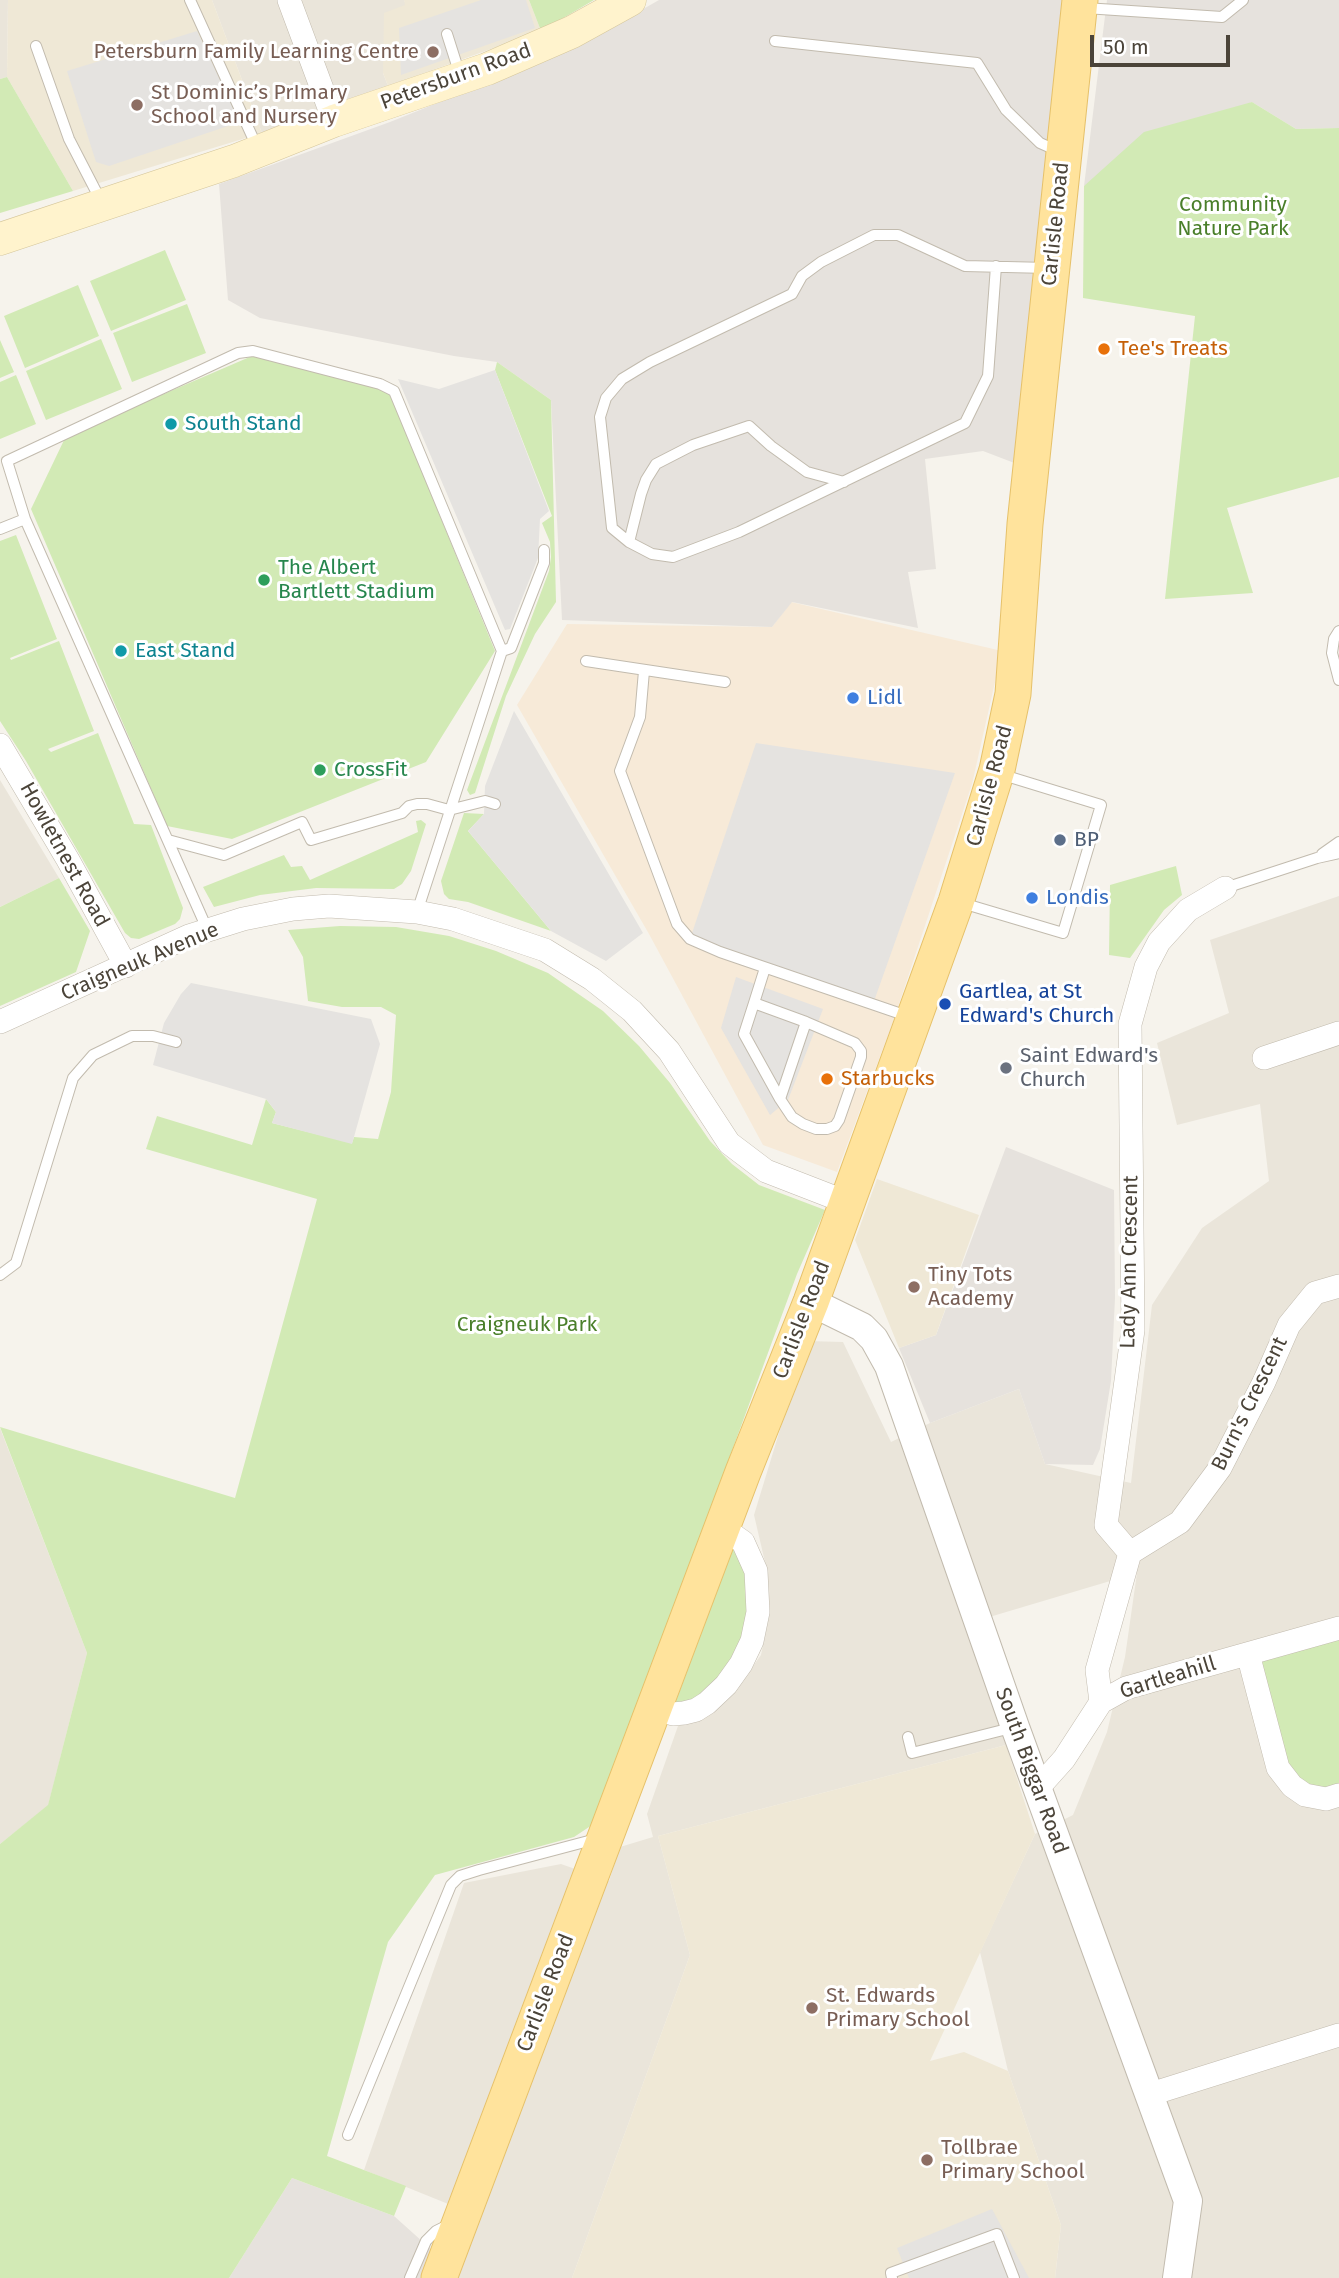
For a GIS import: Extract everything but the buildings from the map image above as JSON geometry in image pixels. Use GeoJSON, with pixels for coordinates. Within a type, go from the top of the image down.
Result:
{"type":"FeatureCollection","features":[{"type":"Feature","properties":{"kind":"main road","name":"Petersburn Road"},"geometry":{"type":"LineString","coordinates":[[0,239],[260,152],[334,121],[461,78],[572,32],[630,0]]}},
{"type":"Feature","properties":{"kind":"main road","name":"Carlisle Road"},"geometry":{"type":"LineString","coordinates":[[439,2278],[811,1302],[956,902],[996,773],[1013,694],[1025,524],[1079,4]]}},
{"type":"Feature","properties":{"kind":"street"},"geometry":{"type":"LineString","coordinates":[[289,0],[334,121]]}},
{"type":"Feature","properties":{"kind":"street","name":"Howletnest Road"},"geometry":{"type":"LineString","coordinates":[[0,745],[68,860],[125,967]]}},
{"type":"Feature","properties":{"kind":"street","name":"Lady Ann Crescent"},"geometry":{"type":"LineString","coordinates":[[1130,1553],[1106,1525],[1133,1330],[1130,1024],[1146,967],[1159,942],[1188,910],[1225,888]]}},
{"type":"Feature","properties":{"kind":"street","name":"Craigneuk Avenue"},"geometry":{"type":"LineString","coordinates":[[0,1022],[189,936],[243,919],[293,909],[329,906],[417,912],[453,919],[545,950],[592,979],[632,1011],[669,1052],[729,1143],[765,1171],[846,1202]]}},
{"type":"Feature","properties":{"kind":"street"},"geometry":{"type":"LineString","coordinates":[[1264,1058],[1339,1033]]}},
{"type":"Feature","properties":{"kind":"street","name":"Burn's Crescent"},"geometry":{"type":"LineString","coordinates":[[1130,1553],[1180,1522],[1220,1468],[1265,1382],[1289,1325],[1315,1293],[1339,1286]]}},
{"type":"Feature","properties":{"kind":"street","name":"South Biggar Road"},"geometry":{"type":"LineString","coordinates":[[811,1302],[862,1327],[884,1353],[1015,1727],[1188,2201],[1177,2278]]}},
{"type":"Feature","properties":{"kind":"street"},"geometry":{"type":"LineString","coordinates":[[656,1709],[673,1714],[684,1713],[707,1703],[726,1685],[741,1664],[752,1641],[758,1612],[756,1571],[743,1542],[722,1530]]}},
{"type":"Feature","properties":{"kind":"street"},"geometry":{"type":"LineString","coordinates":[[1101,1702],[1097,1670],[1130,1553]]}},
{"type":"Feature","properties":{"kind":"street","name":"Gartleahill"},"geometry":{"type":"LineString","coordinates":[[1038,1788],[1064,1759],[1101,1702],[1126,1688],[1339,1628]]}},
{"type":"Feature","properties":{"kind":"street"},"geometry":{"type":"LineString","coordinates":[[1248,1654],[1278,1768],[1292,1786],[1305,1795],[1326,1799],[1339,1795]]}},
{"type":"Feature","properties":{"kind":"street"},"geometry":{"type":"LineString","coordinates":[[1151,2094],[1339,2035]]}},
{"type":"Feature","properties":{"kind":"lane"},"geometry":{"type":"LineString","coordinates":[[190,0],[260,152]]}},
{"type":"Feature","properties":{"kind":"lane"},"geometry":{"type":"LineString","coordinates":[[1079,4],[1222,17],[1243,0]]}},
{"type":"Feature","properties":{"kind":"lane"},"geometry":{"type":"LineString","coordinates":[[447,34],[461,78]]}},
{"type":"Feature","properties":{"kind":"lane"},"geometry":{"type":"LineString","coordinates":[[775,41],[977,63],[1006,110],[1040,143],[1064,154]]}},
{"type":"Feature","properties":{"kind":"lane"},"geometry":{"type":"LineString","coordinates":[[36,46],[69,138],[103,205]]}},
{"type":"Feature","properties":{"kind":"lane"},"geometry":{"type":"LineString","coordinates":[[996,266],[988,376],[965,423],[739,533],[673,557],[652,554],[629,542],[612,528],[600,417],[606,398],[622,379],[650,362],[792,294],[802,276],[821,262],[874,235],[898,235],[965,266],[996,266],[1051,268]]}},
{"type":"Feature","properties":{"kind":"lane"},"geometry":{"type":"LineString","coordinates":[[208,931],[26,519],[7,461],[238,353],[253,351],[380,384],[394,391],[502,650],[417,912]]}},
{"type":"Feature","properties":{"kind":"lane"},"geometry":{"type":"LineString","coordinates":[[629,542],[640,494],[656,464],[693,445],[749,426],[807,472],[844,482]]}},
{"type":"Feature","properties":{"kind":"lane"},"geometry":{"type":"LineString","coordinates":[[0,529],[26,519]]}},
{"type":"Feature","properties":{"kind":"lane"},"geometry":{"type":"LineString","coordinates":[[502,650],[511,648],[544,563],[544,550]]}},
{"type":"Feature","properties":{"kind":"lane"},"geometry":{"type":"LineString","coordinates":[[1339,631],[1334,639],[1332,653],[1339,680]]}},
{"type":"Feature","properties":{"kind":"lane"},"geometry":{"type":"LineString","coordinates":[[586,661],[725,682]]}},
{"type":"Feature","properties":{"kind":"lane"},"geometry":{"type":"LineString","coordinates":[[644,671],[640,717],[620,771],[677,925],[690,939],[765,968],[913,1018]]}},
{"type":"Feature","properties":{"kind":"lane"},"geometry":{"type":"LineString","coordinates":[[956,902],[1063,933],[1101,805],[996,773]]}},
{"type":"Feature","properties":{"kind":"lane"},"geometry":{"type":"LineString","coordinates":[[168,840],[224,855],[302,822],[311,840],[402,813],[417,804],[449,810],[485,801],[495,804]]}},
{"type":"Feature","properties":{"kind":"lane"},"geometry":{"type":"LineString","coordinates":[[1317,858],[1339,842]]}},
{"type":"Feature","properties":{"kind":"lane"},"geometry":{"type":"LineString","coordinates":[[1225,888],[1339,853]]}},
{"type":"Feature","properties":{"kind":"lane"},"geometry":{"type":"LineString","coordinates":[[754,1003],[855,1042],[861,1051],[835,1126],[816,1129],[792,1117],[744,1034],[765,968]]}},
{"type":"Feature","properties":{"kind":"lane"},"geometry":{"type":"LineString","coordinates":[[780,1099],[806,1022]]}},
{"type":"Feature","properties":{"kind":"lane"},"geometry":{"type":"LineString","coordinates":[[0,1275],[16,1263],[73,1078],[93,1055],[132,1036],[153,1036],[176,1042]]}},
{"type":"Feature","properties":{"kind":"lane"},"geometry":{"type":"LineString","coordinates":[[908,1737],[912,1753],[1015,1727]]}},
{"type":"Feature","properties":{"kind":"lane"},"geometry":{"type":"LineString","coordinates":[[348,2135],[451,1885],[460,1876],[479,1870],[605,1837]]}},
{"type":"Feature","properties":{"kind":"lane"},"geometry":{"type":"LineString","coordinates":[[410,2278],[426,2241],[436,2231],[460,2221]]}},
{"type":"Feature","properties":{"kind":"lane"},"geometry":{"type":"LineString","coordinates":[[892,2278],[891,2273],[997,2234],[1014,2278]]}},
{"type":"Feature","properties":{"kind":"shaded area"},"geometry":{"type":"Polygon","coordinates":[[[0,0],[8,0],[7,77],[0,79],[0,0]]]}},
{"type":"Feature","properties":{"kind":"shaded area","name":"St Dominic’s PrImary School and Nursery"},"geometry":{"type":"Polygon","coordinates":[[[8,0],[212,0],[262,133],[73,191],[7,77],[8,0]]]}},
{"type":"Feature","properties":{"kind":"shaded area"},"geometry":{"type":"Polygon","coordinates":[[[212,0],[404,0],[406,5],[383,73],[388,86],[262,133],[212,0]]]}},
{"type":"Feature","properties":{"kind":"shaded area","name":"Petersburn Family Learning Centre"},"geometry":{"type":"Polygon","coordinates":[[[404,0],[529,0],[541,31],[388,86],[383,73],[384,13],[405,5],[404,0]]]}},
{"type":"Feature","properties":{"kind":"shaded area","name":"Petersburn Family Learning Centre"},"geometry":{"type":"Polygon","coordinates":[[[481,0],[526,0],[535,28],[401,75],[399,28],[481,0]]]}},
{"type":"Feature","properties":{"kind":"shaded area"},"geometry":{"type":"Polygon","coordinates":[[[659,0],[1062,0],[1017,464],[983,451],[925,459],[936,569],[908,572],[918,628],[792,602],[772,627],[562,620],[551,400],[497,362],[260,318],[228,300],[219,184],[390,122],[552,57],[659,0]]]}},
{"type":"Feature","properties":{"kind":"shaded area"},"geometry":{"type":"Polygon","coordinates":[[[1107,0],[1339,0],[1339,128],[1296,129],[1252,102],[1084,186],[1107,0]]]}},
{"type":"Feature","properties":{"kind":"shaded area"},"geometry":{"type":"Polygon","coordinates":[[[197,31],[240,122],[109,166],[96,162],[67,71],[197,31]]]}},
{"type":"Feature","properties":{"kind":"shaded area"},"geometry":{"type":"Polygon","coordinates":[[[495,370],[549,511],[540,519],[538,558],[510,629],[505,630],[398,379],[439,389],[495,370]]]}},
{"type":"Feature","properties":{"kind":"shaded area"},"geometry":{"type":"Polygon","coordinates":[[[791,602],[1002,651],[972,784],[894,1019],[837,1172],[763,1145],[649,934],[517,705],[567,624],[772,627],[791,602]]]}},
{"type":"Feature","properties":{"kind":"shaded area"},"geometry":{"type":"Polygon","coordinates":[[[514,711],[643,933],[606,961],[551,931],[468,831],[484,814],[485,786],[514,711]]]}},
{"type":"Feature","properties":{"kind":"shaded area"},"geometry":{"type":"Polygon","coordinates":[[[756,743],[955,773],[873,1004],[690,939],[756,743]]]}},
{"type":"Feature","properties":{"kind":"shaded area"},"geometry":{"type":"Polygon","coordinates":[[[0,780],[59,878],[0,907],[0,780]]]}},
{"type":"Feature","properties":{"kind":"shaded area"},"geometry":{"type":"Polygon","coordinates":[[[1339,896],[1339,2278],[1055,2278],[1061,2225],[1008,2071],[980,1952],[1035,1834],[1073,1815],[1107,1732],[1125,1657],[1137,1573],[966,1624],[1006,1745],[658,1836],[690,1955],[572,2278],[456,2278],[478,2216],[364,2170],[464,1883],[561,1864],[609,1881],[620,1847],[653,1837],[647,1814],[678,1726],[721,1706],[761,1655],[770,1612],[765,1562],[754,1515],[807,1341],[843,1342],[891,1442],[930,1423],[1019,1389],[1045,1464],[1131,1483],[1152,1305],[1202,1228],[1269,1181],[1260,1104],[1177,1125],[1157,1043],[1229,1013],[1210,940],[1339,896]]]}},
{"type":"Feature","properties":{"kind":"shaded area"},"geometry":{"type":"Polygon","coordinates":[[[736,977],[823,1009],[788,1100],[770,1115],[721,1028],[736,977]]]}},
{"type":"Feature","properties":{"kind":"shaded area"},"geometry":{"type":"Polygon","coordinates":[[[191,983],[371,1019],[380,1044],[352,1144],[272,1123],[276,1112],[266,1099],[153,1065],[164,1023],[181,994],[191,983]]]}},
{"type":"Feature","properties":{"kind":"shaded area"},"geometry":{"type":"Polygon","coordinates":[[[1006,1147],[1114,1190],[1115,1298],[1111,1381],[1100,1449],[1093,1465],[1045,1464],[1019,1389],[930,1423],[899,1348],[936,1335],[1006,1147]]]}},
{"type":"Feature","properties":{"kind":"shaded area","name":"Tiny Tots Academy"},"geometry":{"type":"Polygon","coordinates":[[[877,1179],[979,1215],[936,1335],[899,1348],[855,1240],[877,1179]]]}},
{"type":"Feature","properties":{"kind":"shaded area"},"geometry":{"type":"Polygon","coordinates":[[[0,1428],[87,1653],[48,1806],[0,1844],[0,1428]]]}},
{"type":"Feature","properties":{"kind":"shaded area","name":"St. Edwards Primary School"},"geometry":{"type":"Polygon","coordinates":[[[1006,1745],[1035,1834],[930,2061],[964,2052],[1008,2071],[1061,2225],[1055,2278],[572,2278],[690,1955],[658,1836],[1006,1745]]]}},
{"type":"Feature","properties":{"kind":"shaded area"},"geometry":{"type":"Polygon","coordinates":[[[292,2178],[394,2216],[433,2251],[423,2278],[229,2278],[292,2178]]]}},
{"type":"Feature","properties":{"kind":"shaded area"},"geometry":{"type":"Polygon","coordinates":[[[992,2209],[1029,2278],[909,2278],[897,2248],[992,2209]]]}},
{"type":"Feature","properties":{"kind":"green space"},"geometry":{"type":"Polygon","coordinates":[[[529,0],[594,0],[541,31],[529,0]]]}},
{"type":"Feature","properties":{"kind":"green space"},"geometry":{"type":"Polygon","coordinates":[[[7,77],[73,191],[0,213],[0,79],[7,77]]]}},
{"type":"Feature","properties":{"kind":"green space","name":"Community Nature Park"},"geometry":{"type":"Polygon","coordinates":[[[1252,102],[1296,129],[1339,128],[1339,477],[1227,508],[1253,593],[1165,599],[1195,316],[1083,298],[1084,186],[1144,132],[1252,102]]]}},
{"type":"Feature","properties":{"kind":"green space"},"geometry":{"type":"Polygon","coordinates":[[[165,250],[186,300],[111,331],[90,281],[165,250]]]}},
{"type":"Feature","properties":{"kind":"green space"},"geometry":{"type":"Polygon","coordinates":[[[78,285],[99,336],[25,368],[4,316],[78,285]]]}},
{"type":"Feature","properties":{"kind":"green space"},"geometry":{"type":"Polygon","coordinates":[[[187,304],[206,353],[132,382],[113,333],[187,304]]]}},
{"type":"Feature","properties":{"kind":"green space"},"geometry":{"type":"Polygon","coordinates":[[[101,339],[122,389],[46,420],[26,371],[101,339]]]}},
{"type":"Feature","properties":{"kind":"green space"},"geometry":{"type":"Polygon","coordinates":[[[0,340],[14,372],[0,378],[0,340]]]}},
{"type":"Feature","properties":{"kind":"green space","name":"The Albert Bartlett Stadium"},"geometry":{"type":"Polygon","coordinates":[[[252,356],[389,391],[495,651],[426,762],[232,839],[167,826],[31,509],[66,436],[252,356]]]}},
{"type":"Feature","properties":{"kind":"green space"},"geometry":{"type":"Polygon","coordinates":[[[497,362],[551,400],[556,602],[535,634],[506,696],[475,793],[470,795],[467,790],[549,571],[551,557],[550,542],[542,523],[552,516],[495,370],[497,362]]]}},
{"type":"Feature","properties":{"kind":"green space"},"geometry":{"type":"Polygon","coordinates":[[[16,375],[36,424],[0,439],[0,382],[16,375]]]}},
{"type":"Feature","properties":{"kind":"green space"},"geometry":{"type":"Polygon","coordinates":[[[16,535],[57,639],[10,658],[11,660],[59,641],[94,731],[48,749],[51,752],[98,733],[134,824],[151,825],[183,908],[180,919],[175,924],[139,939],[131,938],[125,933],[0,721],[0,541],[16,535]]]}},
{"type":"Feature","properties":{"kind":"green space"},"geometry":{"type":"Polygon","coordinates":[[[464,813],[484,814],[468,831],[551,931],[468,902],[449,899],[444,894],[441,881],[464,813]]]}},
{"type":"Feature","properties":{"kind":"green space"},"geometry":{"type":"Polygon","coordinates":[[[421,820],[426,824],[411,871],[402,884],[394,889],[316,888],[260,895],[214,907],[203,887],[284,855],[291,867],[302,866],[310,880],[418,832],[416,821],[421,820]]]}},
{"type":"Feature","properties":{"kind":"green space"},"geometry":{"type":"Polygon","coordinates":[[[1176,866],[1182,895],[1164,910],[1130,958],[1109,955],[1110,885],[1176,866]]]}},
{"type":"Feature","properties":{"kind":"green space"},"geometry":{"type":"Polygon","coordinates":[[[59,878],[90,931],[76,972],[0,1006],[0,907],[59,878]]]}},
{"type":"Feature","properties":{"kind":"green space","name":"Craigneuk Park"},"geometry":{"type":"Polygon","coordinates":[[[340,926],[396,927],[449,936],[496,951],[548,973],[603,1011],[639,1046],[670,1083],[710,1141],[732,1164],[759,1185],[825,1210],[797,1274],[595,1823],[574,1837],[435,1875],[388,1942],[327,2156],[406,2186],[394,2216],[292,2178],[229,2278],[0,2278],[0,1844],[48,1805],[87,1653],[0,1427],[235,1498],[317,1199],[146,1149],[157,1116],[252,1145],[266,1099],[276,1112],[272,1123],[352,1143],[354,1137],[378,1139],[391,1092],[396,1015],[381,1007],[342,1007],[308,1001],[303,957],[288,930],[340,926]]]}},
{"type":"Feature","properties":{"kind":"green space"},"geometry":{"type":"Polygon","coordinates":[[[733,1549],[746,1565],[750,1618],[733,1663],[693,1702],[674,1706],[733,1549]]]}},
{"type":"Feature","properties":{"kind":"green space"},"geometry":{"type":"Polygon","coordinates":[[[1339,1638],[1339,1791],[1294,1782],[1257,1662],[1339,1638]]]}},
{"type":"Feature","properties":{"kind":"place","name":"Petersburn Family Learning Centre"},"geometry":{"type":"Point","coordinates":[433,52]}},
{"type":"Feature","properties":{"kind":"place","name":"St Dominic’s PrImary School and Nursery"},"geometry":{"type":"Point","coordinates":[137,105]}},
{"type":"Feature","properties":{"kind":"place","name":"Tee's Treats"},"geometry":{"type":"Point","coordinates":[1104,349]}},
{"type":"Feature","properties":{"kind":"place","name":"South Stand"},"geometry":{"type":"Point","coordinates":[171,424]}},
{"type":"Feature","properties":{"kind":"place","name":"The Albert Bartlett Stadium"},"geometry":{"type":"Point","coordinates":[264,580]}},
{"type":"Feature","properties":{"kind":"place","name":"East Stand"},"geometry":{"type":"Point","coordinates":[121,651]}},
{"type":"Feature","properties":{"kind":"place","name":"Lidl"},"geometry":{"type":"Point","coordinates":[853,698]}},
{"type":"Feature","properties":{"kind":"place","name":"CrossFit"},"geometry":{"type":"Point","coordinates":[320,770]}},
{"type":"Feature","properties":{"kind":"place","name":"BP"},"geometry":{"type":"Point","coordinates":[1060,840]}},
{"type":"Feature","properties":{"kind":"place","name":"Londis"},"geometry":{"type":"Point","coordinates":[1032,898]}},
{"type":"Feature","properties":{"kind":"place","name":"Gartlea, at St Edward's Church"},"geometry":{"type":"Point","coordinates":[945,1004]}},
{"type":"Feature","properties":{"kind":"place","name":"Saint Edward's Church"},"geometry":{"type":"Point","coordinates":[1006,1068]}},
{"type":"Feature","properties":{"kind":"place","name":"Starbucks"},"geometry":{"type":"Point","coordinates":[827,1079]}},
{"type":"Feature","properties":{"kind":"place","name":"Tiny Tots Academy"},"geometry":{"type":"Point","coordinates":[914,1287]}},
{"type":"Feature","properties":{"kind":"place","name":"St. Edwards Primary School"},"geometry":{"type":"Point","coordinates":[812,2008]}},
{"type":"Feature","properties":{"kind":"place","name":"Tollbrae Primary School"},"geometry":{"type":"Point","coordinates":[927,2160]}}]}
